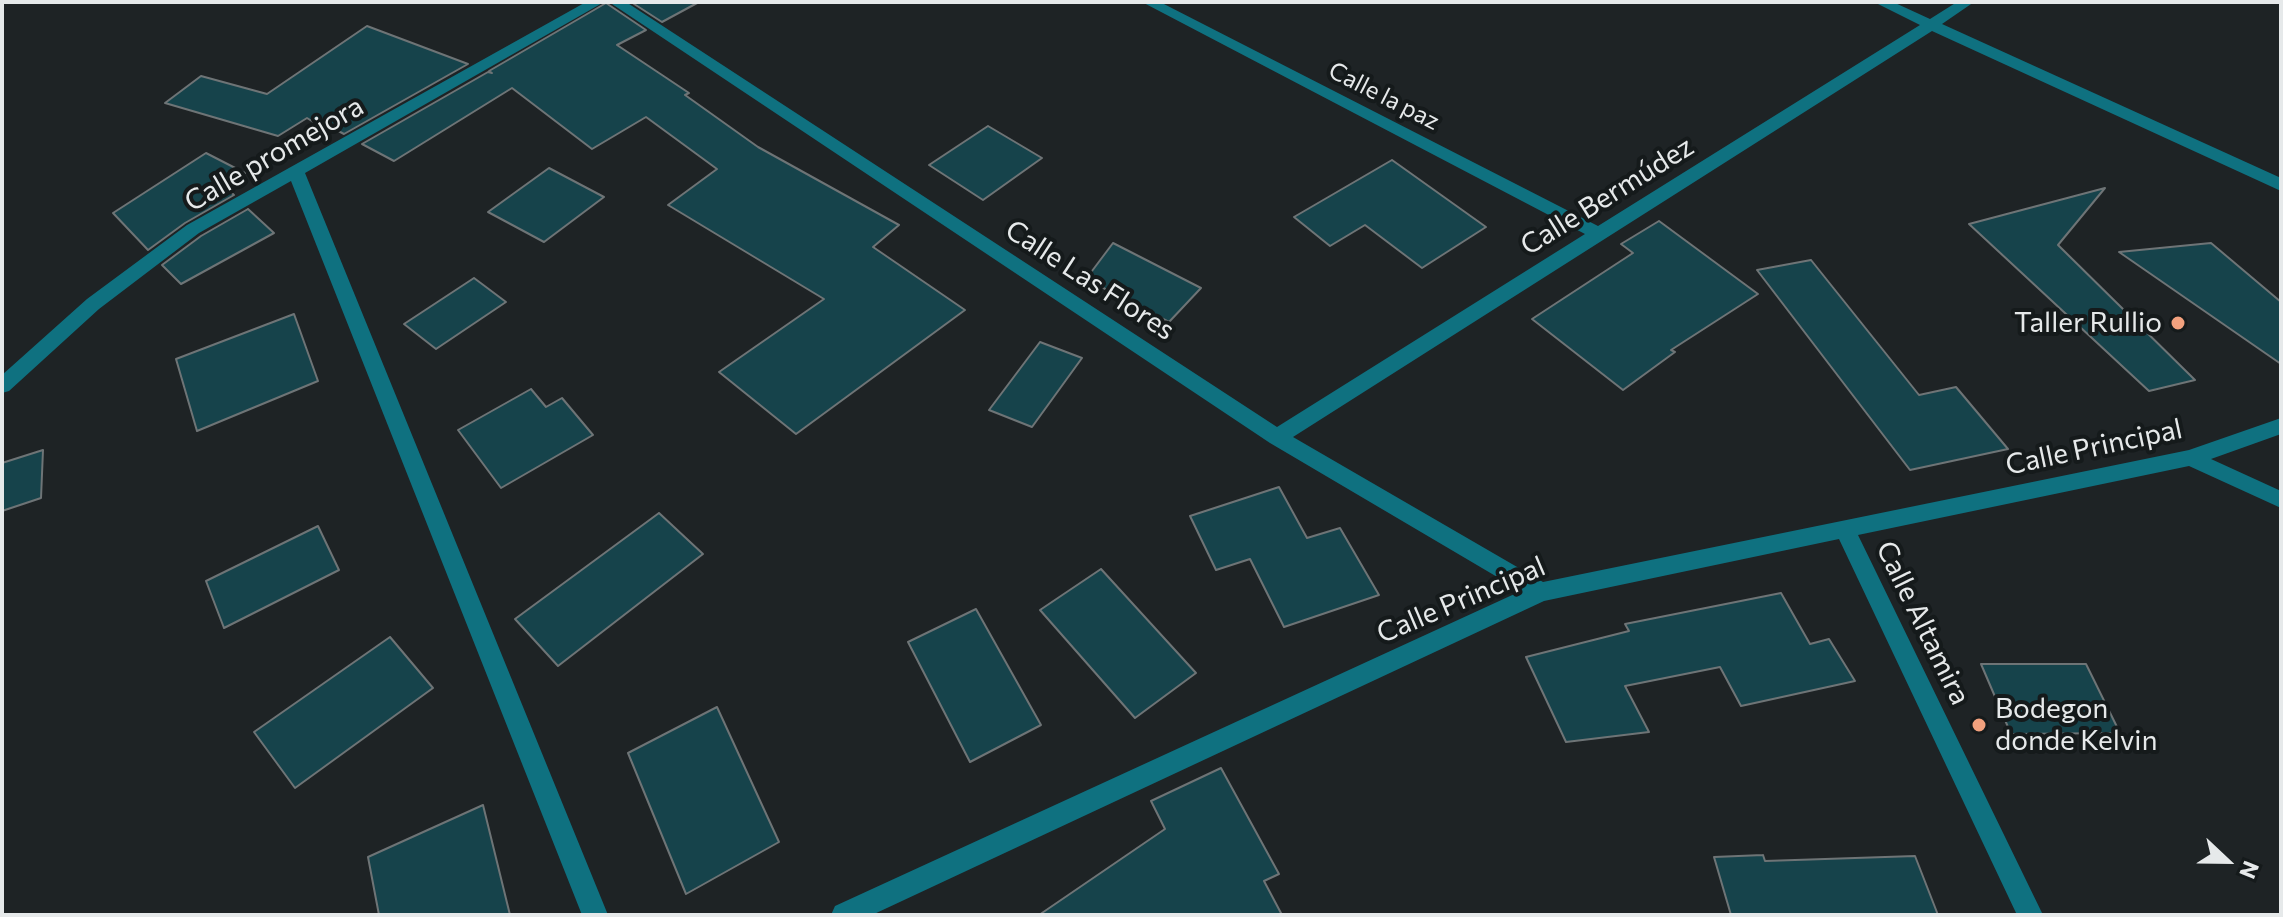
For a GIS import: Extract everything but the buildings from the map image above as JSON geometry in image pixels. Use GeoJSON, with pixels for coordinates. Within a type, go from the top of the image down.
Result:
{"type":"FeatureCollection","features":[{"type":"Feature","properties":{"kind":"street","name":"Calle promejora"},"geometry":{"type":"LineString","coordinates":[[2,386],[93,304],[193,229],[597,2]]}},
{"type":"Feature","properties":{"kind":"street","name":"Calle Las Flores"},"geometry":{"type":"LineString","coordinates":[[616,2],[1277,437],[1541,592]]}},
{"type":"Feature","properties":{"kind":"street","name":"Calle la paz"},"geometry":{"type":"LineString","coordinates":[[1149,2],[1597,233]]}},
{"type":"Feature","properties":{"kind":"street"},"geometry":{"type":"LineString","coordinates":[[1881,2],[2277,181]]}},
{"type":"Feature","properties":{"kind":"street","name":"Calle Bermúdez"},"geometry":{"type":"LineString","coordinates":[[1277,437],[1967,2]]}},
{"type":"Feature","properties":{"kind":"street"},"geometry":{"type":"LineString","coordinates":[[295,170],[595,915]]}},
{"type":"Feature","properties":{"kind":"street","name":"Calle Principal"},"geometry":{"type":"LineString","coordinates":[[844,915],[1541,592],[2190,458],[2281,426]]}},
{"type":"Feature","properties":{"kind":"street"},"geometry":{"type":"LineString","coordinates":[[2190,458],[2281,500]]}},
{"type":"Feature","properties":{"kind":"street","name":"Calle Altamira"},"geometry":{"type":"LineString","coordinates":[[1846,531],[2030,915]]}},
{"type":"Feature","properties":{"kind":"place","name":"Taller Rullio"},"geometry":{"type":"Point","coordinates":[2178,323]}},
{"type":"Feature","properties":{"kind":"place","name":"Bodegon donde Kelvin"},"geometry":{"type":"Point","coordinates":[1979,725]}}]}
